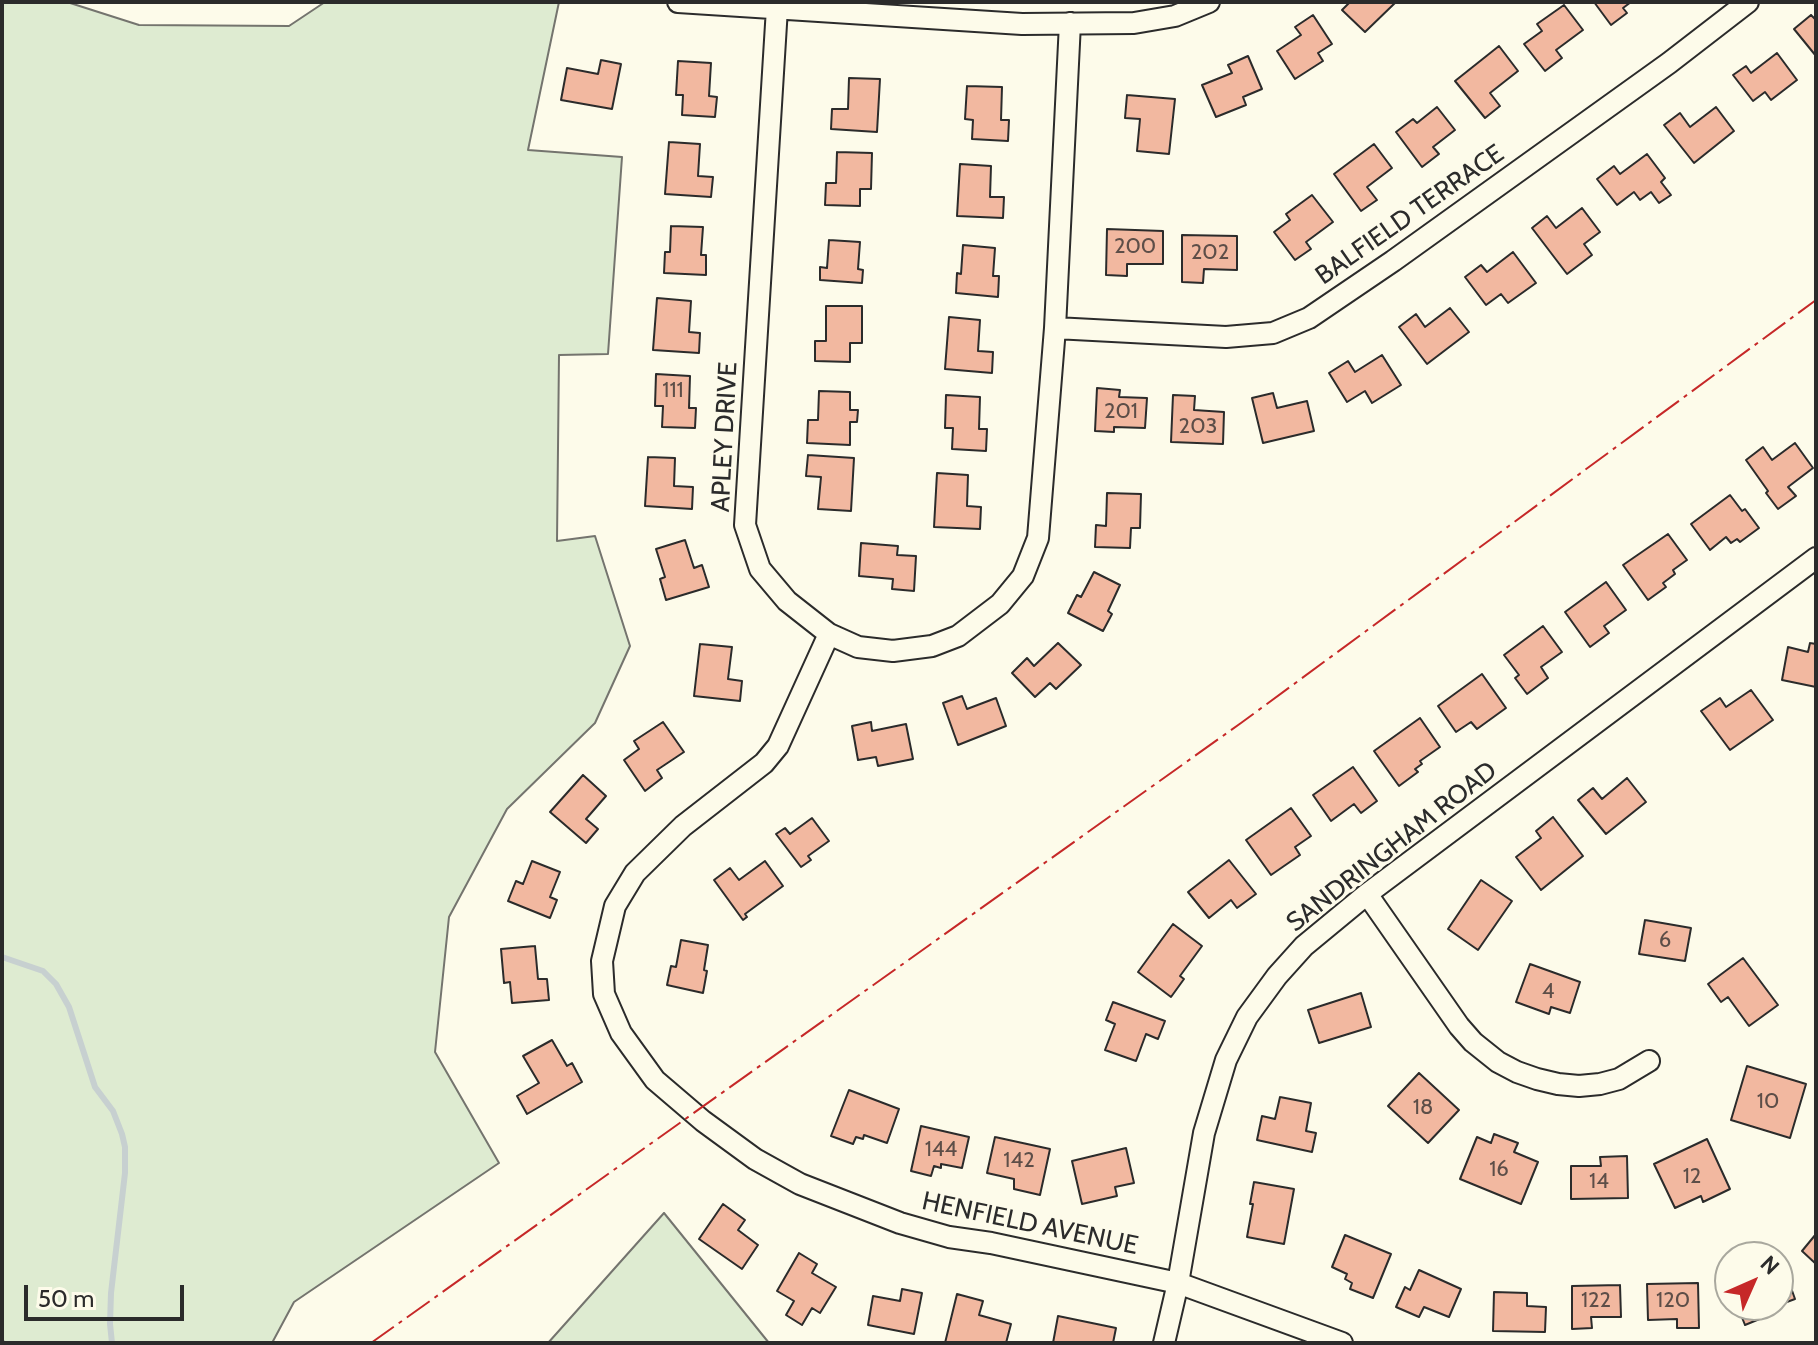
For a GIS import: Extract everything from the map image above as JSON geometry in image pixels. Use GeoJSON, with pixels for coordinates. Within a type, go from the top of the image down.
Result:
{"type":"FeatureCollection","features":[{"type":"Feature","properties":{"kind":"street"},"geometry":{"type":"LineString","coordinates":[[678,2],[1022,24],[1134,23],[1175,16],[1209,2]]}},
{"type":"Feature","properties":{"kind":"street","name":"BALFIELD TERRACE"},"geometry":{"type":"LineString","coordinates":[[1055,328],[1226,337],[1273,333],[1309,318],[1669,63],[1748,2]]}},
{"type":"Feature","properties":{"kind":"street","name":"APLEY DRIVE"},"geometry":{"type":"LineString","coordinates":[[777,8],[745,525],[760,569],[787,601],[829,634],[858,647],[893,651],[932,646],[958,636],[1000,604],[1023,576],[1038,538],[1055,328],[1070,23]]}},
{"type":"Feature","properties":{"kind":"street","name":"SANDRINGHAM ROAD"},"geometry":{"type":"LineString","coordinates":[[1164,1343],[1178,1283],[1204,1133],[1226,1060],[1247,1017],[1277,976],[1304,946],[1367,894],[1816,558]]}},
{"type":"Feature","properties":{"kind":"street","name":"HENFIELD AVENUE"},"geometry":{"type":"LineString","coordinates":[[829,634],[778,746],[764,763],[683,826],[635,873],[615,906],[602,961],[604,994],[621,1033],[655,1080],[703,1121],[755,1159],[800,1184],[900,1223],[949,1237],[1178,1283],[1342,1343]]}},
{"type":"Feature","properties":{"kind":"street"},"geometry":{"type":"LineString","coordinates":[[1367,894],[1459,1026],[1498,1062],[1537,1079],[1584,1086],[1619,1079],[1649,1061]]}},
{"type":"Feature","properties":{"kind":"green space"},"geometry":{"type":"Polygon","coordinates":[[[2,2],[67,2],[139,25],[289,26],[325,2],[559,2],[528,150],[622,157],[608,354],[559,355],[557,541],[595,536],[630,646],[595,723],[507,809],[449,917],[435,1052],[499,1163],[294,1302],[272,1343],[2,1341],[2,2]]]}},
{"type":"Feature","properties":{"kind":"green space"},"geometry":{"type":"Polygon","coordinates":[[[664,1213],[769,1343],[548,1343],[664,1213]]]}},
{"type":"Feature","properties":{"kind":"building"},"geometry":{"type":"Polygon","coordinates":[[[1350,2],[1396,2],[1365,32],[1342,10],[1350,2]]]}},
{"type":"Feature","properties":{"kind":"building"},"geometry":{"type":"Polygon","coordinates":[[[1594,2],[1631,2],[1623,8],[1627,13],[1611,25],[1594,2]]]}},
{"type":"Feature","properties":{"kind":"building"},"geometry":{"type":"Polygon","coordinates":[[[1564,5],[1583,30],[1556,50],[1562,58],[1545,71],[1524,44],[1542,31],[1537,24],[1564,5]]]}},
{"type":"Feature","properties":{"kind":"building"},"geometry":{"type":"Polygon","coordinates":[[[1313,15],[1332,44],[1318,53],[1323,61],[1295,79],[1277,51],[1301,35],[1295,27],[1313,15]]]}},
{"type":"Feature","properties":{"kind":"building"},"geometry":{"type":"Polygon","coordinates":[[[1811,15],[1816,20],[1816,56],[1794,29],[1811,15]]]}},
{"type":"Feature","properties":{"kind":"building"},"geometry":{"type":"Polygon","coordinates":[[[1499,46],[1518,71],[1490,93],[1500,106],[1485,118],[1455,81],[1499,46]]]}},
{"type":"Feature","properties":{"kind":"building"},"geometry":{"type":"Polygon","coordinates":[[[1777,53],[1797,80],[1771,100],[1765,92],[1753,101],[1733,75],[1746,66],[1751,73],[1777,53]]]}},
{"type":"Feature","properties":{"kind":"building"},"geometry":{"type":"Polygon","coordinates":[[[1248,56],[1262,89],[1243,97],[1246,105],[1216,117],[1202,85],[1232,73],[1228,65],[1248,56]]]}},
{"type":"Feature","properties":{"kind":"building"},"geometry":{"type":"Polygon","coordinates":[[[601,60],[621,64],[612,109],[561,100],[567,68],[598,74],[601,60]]]}},
{"type":"Feature","properties":{"kind":"building"},"geometry":{"type":"Polygon","coordinates":[[[678,61],[711,63],[709,96],[717,97],[715,117],[682,115],[683,95],[676,95],[678,61]]]}},
{"type":"Feature","properties":{"kind":"building"},"geometry":{"type":"Polygon","coordinates":[[[849,78],[880,79],[877,132],[831,129],[832,109],[848,109],[849,78]]]}},
{"type":"Feature","properties":{"kind":"building"},"geometry":{"type":"Polygon","coordinates":[[[967,86],[1002,87],[1001,120],[1009,120],[1008,141],[972,139],[973,120],[965,119],[967,86]]]}},
{"type":"Feature","properties":{"kind":"building"},"geometry":{"type":"Polygon","coordinates":[[[1127,95],[1175,99],[1169,154],[1137,151],[1140,119],[1125,118],[1127,95]]]}},
{"type":"Feature","properties":{"kind":"building"},"geometry":{"type":"Polygon","coordinates":[[[1437,107],[1455,130],[1433,147],[1439,154],[1422,167],[1396,132],[1413,119],[1417,123],[1437,107]]]}},
{"type":"Feature","properties":{"kind":"building"},"geometry":{"type":"Polygon","coordinates":[[[1716,107],[1734,131],[1694,163],[1664,125],[1680,113],[1690,127],[1716,107]]]}},
{"type":"Feature","properties":{"kind":"building"},"geometry":{"type":"Polygon","coordinates":[[[669,142],[700,144],[698,176],[713,177],[711,197],[665,194],[669,142]]]}},
{"type":"Feature","properties":{"kind":"building"},"geometry":{"type":"Polygon","coordinates":[[[1374,144],[1392,168],[1367,187],[1377,200],[1361,211],[1334,174],[1374,144]]]}},
{"type":"Feature","properties":{"kind":"building"},"geometry":{"type":"Polygon","coordinates":[[[837,152],[872,153],[871,189],[860,189],[860,206],[825,205],[826,183],[836,183],[837,152]]]}},
{"type":"Feature","properties":{"kind":"building"},"geometry":{"type":"Polygon","coordinates":[[[1647,154],[1665,178],[1661,182],[1671,195],[1659,203],[1651,192],[1640,200],[1634,192],[1617,205],[1597,179],[1614,166],[1620,174],[1647,154]]]}},
{"type":"Feature","properties":{"kind":"building"},"geometry":{"type":"Polygon","coordinates":[[[960,164],[991,166],[990,197],[1004,197],[1003,218],[957,216],[960,164]]]}},
{"type":"Feature","properties":{"kind":"building"},"geometry":{"type":"Polygon","coordinates":[[[1312,195],[1333,222],[1306,242],[1311,249],[1295,260],[1274,232],[1290,220],[1286,214],[1312,195]]]}},
{"type":"Feature","properties":{"kind":"building"},"geometry":{"type":"Polygon","coordinates":[[[1582,208],[1600,232],[1584,244],[1592,255],[1567,274],[1532,228],[1547,216],[1556,228],[1582,208]]]}},
{"type":"Feature","properties":{"kind":"building"},"geometry":{"type":"Polygon","coordinates":[[[671,226],[703,227],[701,255],[706,255],[706,275],[664,273],[665,252],[670,252],[671,226]]]}},
{"type":"Feature","properties":{"kind":"building"},"geometry":{"type":"Polygon","coordinates":[[[1107,229],[1163,231],[1163,264],[1127,264],[1127,276],[1106,275],[1107,229]]]}},
{"type":"Feature","properties":{"kind":"building"},"geometry":{"type":"Polygon","coordinates":[[[1182,235],[1237,236],[1237,270],[1204,269],[1203,283],[1182,282],[1182,235]]]}},
{"type":"Feature","properties":{"kind":"building"},"geometry":{"type":"Polygon","coordinates":[[[829,240],[860,242],[858,269],[863,270],[862,283],[820,280],[820,267],[827,268],[829,240]]]}},
{"type":"Feature","properties":{"kind":"building"},"geometry":{"type":"Polygon","coordinates":[[[963,245],[995,248],[993,276],[999,276],[998,297],[956,293],[963,245]]]}},
{"type":"Feature","properties":{"kind":"building"},"geometry":{"type":"Polygon","coordinates":[[[1513,252],[1536,283],[1508,303],[1501,294],[1486,305],[1465,277],[1481,265],[1487,272],[1513,252]]]}},
{"type":"Feature","properties":{"kind":"building"},"geometry":{"type":"Polygon","coordinates":[[[657,298],[691,301],[689,332],[700,333],[699,353],[653,350],[657,298]]]}},
{"type":"Feature","properties":{"kind":"building"},"geometry":{"type":"Polygon","coordinates":[[[826,306],[862,306],[862,343],[850,343],[850,362],[815,361],[815,341],[826,341],[826,306]]]}},
{"type":"Feature","properties":{"kind":"building"},"geometry":{"type":"Polygon","coordinates":[[[1450,308],[1469,332],[1427,364],[1399,327],[1416,314],[1425,327],[1450,308]]]}},
{"type":"Feature","properties":{"kind":"building"},"geometry":{"type":"Polygon","coordinates":[[[949,317],[980,320],[978,351],[993,352],[992,373],[945,369],[949,317]]]}},
{"type":"Feature","properties":{"kind":"building"},"geometry":{"type":"Polygon","coordinates":[[[1382,355],[1401,385],[1372,403],[1365,391],[1347,402],[1329,373],[1348,361],[1355,372],[1382,355]]]}},
{"type":"Feature","properties":{"kind":"building"},"geometry":{"type":"Polygon","coordinates":[[[656,374],[690,376],[689,408],[696,408],[695,428],[662,427],[663,406],[655,406],[656,374]]]}},
{"type":"Feature","properties":{"kind":"building"},"geometry":{"type":"Polygon","coordinates":[[[1097,388],[1120,390],[1119,397],[1147,398],[1145,428],[1114,427],[1114,432],[1095,431],[1097,388]]]}},
{"type":"Feature","properties":{"kind":"building"},"geometry":{"type":"Polygon","coordinates":[[[819,391],[850,392],[850,410],[858,410],[857,422],[850,422],[850,445],[807,443],[808,420],[818,420],[819,391]]]}},
{"type":"Feature","properties":{"kind":"building"},"geometry":{"type":"Polygon","coordinates":[[[1273,393],[1277,408],[1307,401],[1314,431],[1263,443],[1252,398],[1273,393]]]}},
{"type":"Feature","properties":{"kind":"building"},"geometry":{"type":"Polygon","coordinates":[[[946,395],[980,397],[979,429],[987,429],[986,451],[952,449],[953,428],[945,428],[946,395]]]}},
{"type":"Feature","properties":{"kind":"building"},"geometry":{"type":"Polygon","coordinates":[[[1173,395],[1195,396],[1194,410],[1224,412],[1223,444],[1171,442],[1173,395]]]}},
{"type":"Feature","properties":{"kind":"building"},"geometry":{"type":"Polygon","coordinates":[[[1795,443],[1813,468],[1788,487],[1796,496],[1778,509],[1746,460],[1763,447],[1772,460],[1795,443]]]}},
{"type":"Feature","properties":{"kind":"building"},"geometry":{"type":"Polygon","coordinates":[[[808,455],[854,458],[851,511],[818,509],[821,477],[806,476],[808,455]]]}},
{"type":"Feature","properties":{"kind":"building"},"geometry":{"type":"Polygon","coordinates":[[[648,457],[675,458],[674,486],[693,487],[692,509],[645,506],[648,457]]]}},
{"type":"Feature","properties":{"kind":"building"},"geometry":{"type":"Polygon","coordinates":[[[937,473],[968,475],[967,506],[981,507],[980,529],[934,527],[937,473]]]}},
{"type":"Feature","properties":{"kind":"building"},"geometry":{"type":"Polygon","coordinates":[[[1107,493],[1141,494],[1140,528],[1131,528],[1130,548],[1095,547],[1096,525],[1106,526],[1107,493]]]}},
{"type":"Feature","properties":{"kind":"building"},"geometry":{"type":"Polygon","coordinates":[[[1730,495],[1759,528],[1740,542],[1737,539],[1731,543],[1726,537],[1710,550],[1691,524],[1730,495]]]}},
{"type":"Feature","properties":{"kind":"building"},"geometry":{"type":"Polygon","coordinates":[[[1668,534],[1687,560],[1673,570],[1675,574],[1663,583],[1666,587],[1648,600],[1623,565],[1668,534]]]}},
{"type":"Feature","properties":{"kind":"building"},"geometry":{"type":"Polygon","coordinates":[[[685,540],[694,568],[702,565],[709,587],[666,600],[660,579],[665,577],[656,549],[685,540]]]}},
{"type":"Feature","properties":{"kind":"building"},"geometry":{"type":"Polygon","coordinates":[[[861,543],[898,546],[897,555],[916,556],[914,591],[892,589],[893,579],[859,576],[861,543]]]}},
{"type":"Feature","properties":{"kind":"building"},"geometry":{"type":"Polygon","coordinates":[[[1094,572],[1120,585],[1108,611],[1112,614],[1103,631],[1068,613],[1077,595],[1081,597],[1094,572]]]}},
{"type":"Feature","properties":{"kind":"building"},"geometry":{"type":"Polygon","coordinates":[[[1606,582],[1626,610],[1604,626],[1609,633],[1590,647],[1565,612],[1606,582]]]}},
{"type":"Feature","properties":{"kind":"building"},"geometry":{"type":"Polygon","coordinates":[[[1543,626],[1562,652],[1541,667],[1548,678],[1527,694],[1515,678],[1519,675],[1504,655],[1543,626]]]}},
{"type":"Feature","properties":{"kind":"building"},"geometry":{"type":"Polygon","coordinates":[[[1058,643],[1081,665],[1056,689],[1050,683],[1035,697],[1012,673],[1027,658],[1034,666],[1058,643]]]}},
{"type":"Feature","properties":{"kind":"building"},"geometry":{"type":"Polygon","coordinates":[[[1810,643],[1816,644],[1816,687],[1782,680],[1788,647],[1808,652],[1810,643]]]}},
{"type":"Feature","properties":{"kind":"building"},"geometry":{"type":"Polygon","coordinates":[[[700,644],[732,647],[728,679],[742,681],[740,701],[694,696],[700,644]]]}},
{"type":"Feature","properties":{"kind":"building"},"geometry":{"type":"Polygon","coordinates":[[[1482,674],[1506,708],[1477,729],[1471,722],[1456,732],[1438,706],[1482,674]]]}},
{"type":"Feature","properties":{"kind":"building"},"geometry":{"type":"Polygon","coordinates":[[[1751,690],[1773,720],[1730,750],[1701,711],[1720,698],[1726,707],[1751,690]]]}},
{"type":"Feature","properties":{"kind":"building"},"geometry":{"type":"Polygon","coordinates":[[[962,696],[967,709],[996,698],[1006,726],[958,745],[943,703],[962,696]]]}},
{"type":"Feature","properties":{"kind":"building"},"geometry":{"type":"Polygon","coordinates":[[[1420,718],[1440,747],[1420,761],[1422,764],[1415,769],[1418,772],[1399,786],[1374,751],[1420,718]]]}},
{"type":"Feature","properties":{"kind":"building"},"geometry":{"type":"Polygon","coordinates":[[[663,722],[684,752],[657,770],[662,778],[645,791],[624,760],[639,749],[634,741],[663,722]]]}},
{"type":"Feature","properties":{"kind":"building"},"geometry":{"type":"Polygon","coordinates":[[[871,722],[872,731],[906,724],[913,759],[878,766],[876,757],[858,760],[852,726],[871,722]]]}},
{"type":"Feature","properties":{"kind":"building"},"geometry":{"type":"Polygon","coordinates":[[[1353,767],[1377,801],[1361,813],[1354,804],[1331,821],[1313,795],[1353,767]]]}},
{"type":"Feature","properties":{"kind":"building"},"geometry":{"type":"Polygon","coordinates":[[[583,775],[606,796],[586,819],[598,829],[586,843],[550,812],[583,775]]]}},
{"type":"Feature","properties":{"kind":"building"},"geometry":{"type":"Polygon","coordinates":[[[1627,778],[1646,802],[1606,834],[1578,800],[1593,788],[1602,799],[1627,778]]]}},
{"type":"Feature","properties":{"kind":"building"},"geometry":{"type":"Polygon","coordinates":[[[1291,808],[1311,836],[1295,847],[1300,855],[1271,875],[1246,840],[1291,808]]]}},
{"type":"Feature","properties":{"kind":"building"},"geometry":{"type":"Polygon","coordinates":[[[1553,817],[1583,856],[1541,890],[1516,857],[1541,838],[1536,831],[1553,817]]]}},
{"type":"Feature","properties":{"kind":"building"},"geometry":{"type":"Polygon","coordinates":[[[812,818],[829,841],[808,856],[811,860],[801,867],[776,834],[785,828],[790,834],[812,818]]]}},
{"type":"Feature","properties":{"kind":"building"},"geometry":{"type":"Polygon","coordinates":[[[1229,860],[1256,894],[1237,908],[1231,900],[1209,918],[1188,892],[1229,860]]]}},
{"type":"Feature","properties":{"kind":"building"},"geometry":{"type":"Polygon","coordinates":[[[532,861],[560,872],[550,897],[557,900],[550,918],[508,901],[516,881],[523,884],[532,861]]]}},
{"type":"Feature","properties":{"kind":"building"},"geometry":{"type":"Polygon","coordinates":[[[765,861],[783,886],[745,914],[747,917],[743,920],[714,880],[730,868],[739,880],[765,861]]]}},
{"type":"Feature","properties":{"kind":"building"},"geometry":{"type":"Polygon","coordinates":[[[1481,880],[1512,901],[1478,950],[1448,929],[1481,880]]]}},
{"type":"Feature","properties":{"kind":"building"},"geometry":{"type":"Polygon","coordinates":[[[1645,920],[1691,928],[1685,961],[1639,954],[1645,920]]]}},
{"type":"Feature","properties":{"kind":"building"},"geometry":{"type":"Polygon","coordinates":[[[1173,924],[1202,946],[1180,976],[1184,979],[1171,997],[1138,972],[1173,924]]]}},
{"type":"Feature","properties":{"kind":"building"},"geometry":{"type":"Polygon","coordinates":[[[681,940],[708,945],[703,993],[667,985],[671,966],[676,967],[681,940]]]}},
{"type":"Feature","properties":{"kind":"building"},"geometry":{"type":"Polygon","coordinates":[[[535,946],[538,979],[547,979],[549,1000],[512,1003],[510,982],[504,983],[501,949],[535,946]]]}},
{"type":"Feature","properties":{"kind":"building"},"geometry":{"type":"Polygon","coordinates":[[[1743,958],[1778,1005],[1749,1026],[1728,997],[1721,1002],[1708,984],[1743,958]]]}},
{"type":"Feature","properties":{"kind":"building"},"geometry":{"type":"Polygon","coordinates":[[[1530,964],[1580,982],[1570,1013],[1551,1007],[1549,1014],[1516,1002],[1530,964]]]}},
{"type":"Feature","properties":{"kind":"building"},"geometry":{"type":"Polygon","coordinates":[[[1361,993],[1371,1027],[1319,1043],[1308,1010],[1361,993]]]}},
{"type":"Feature","properties":{"kind":"building"},"geometry":{"type":"Polygon","coordinates":[[[1113,1002],[1165,1021],[1158,1039],[1146,1034],[1136,1061],[1105,1050],[1115,1024],[1106,1020],[1113,1002]]]}},
{"type":"Feature","properties":{"kind":"building"},"geometry":{"type":"Polygon","coordinates":[[[552,1040],[567,1066],[572,1063],[582,1082],[527,1114],[517,1096],[539,1083],[523,1056],[552,1040]]]}},
{"type":"Feature","properties":{"kind":"building"},"geometry":{"type":"Polygon","coordinates":[[[1747,1066],[1806,1084],[1790,1138],[1731,1120],[1747,1066]]]}},
{"type":"Feature","properties":{"kind":"building"},"geometry":{"type":"Polygon","coordinates":[[[1419,1073],[1459,1110],[1428,1143],[1388,1106],[1419,1073]]]}},
{"type":"Feature","properties":{"kind":"building"},"geometry":{"type":"Polygon","coordinates":[[[849,1090],[899,1109],[887,1143],[864,1135],[863,1139],[856,1137],[853,1144],[831,1136],[849,1090]]]}},
{"type":"Feature","properties":{"kind":"building"},"geometry":{"type":"Polygon","coordinates":[[[1280,1097],[1311,1103],[1306,1131],[1316,1133],[1312,1152],[1257,1140],[1262,1116],[1275,1119],[1280,1097]]]}},
{"type":"Feature","properties":{"kind":"building"},"geometry":{"type":"Polygon","coordinates":[[[921,1126],[969,1137],[962,1168],[941,1164],[941,1168],[934,1166],[931,1176],[911,1171],[921,1126]]]}},
{"type":"Feature","properties":{"kind":"building"},"geometry":{"type":"Polygon","coordinates":[[[1494,1134],[1518,1143],[1514,1152],[1538,1162],[1521,1204],[1460,1179],[1477,1137],[1491,1143],[1494,1134]]]}},
{"type":"Feature","properties":{"kind":"building"},"geometry":{"type":"Polygon","coordinates":[[[995,1137],[1050,1149],[1040,1195],[1014,1189],[1014,1179],[987,1173],[995,1137]]]}},
{"type":"Feature","properties":{"kind":"building"},"geometry":{"type":"Polygon","coordinates":[[[1707,1139],[1730,1189],[1703,1202],[1701,1196],[1675,1208],[1654,1164],[1707,1139]]]}},
{"type":"Feature","properties":{"kind":"building"},"geometry":{"type":"Polygon","coordinates":[[[1126,1148],[1134,1183],[1115,1187],[1117,1196],[1082,1204],[1072,1161],[1126,1148]]]}},
{"type":"Feature","properties":{"kind":"building"},"geometry":{"type":"Polygon","coordinates":[[[1627,1156],[1628,1198],[1571,1199],[1571,1166],[1601,1166],[1600,1157],[1627,1156]]]}},
{"type":"Feature","properties":{"kind":"building"},"geometry":{"type":"Polygon","coordinates":[[[1254,1182],[1294,1189],[1284,1244],[1247,1237],[1254,1182]]]}},
{"type":"Feature","properties":{"kind":"building"},"geometry":{"type":"Polygon","coordinates":[[[723,1204],[745,1220],[738,1230],[758,1245],[742,1269],[699,1239],[723,1204]]]}},
{"type":"Feature","properties":{"kind":"building"},"geometry":{"type":"Polygon","coordinates":[[[1816,1234],[1816,1264],[1802,1251],[1816,1234]]]}},
{"type":"Feature","properties":{"kind":"building"},"geometry":{"type":"Polygon","coordinates":[[[1345,1235],[1391,1254],[1373,1298],[1350,1289],[1352,1283],[1345,1279],[1347,1274],[1332,1267],[1345,1235]]]}},
{"type":"Feature","properties":{"kind":"building"},"geometry":{"type":"Polygon","coordinates":[[[799,1253],[817,1264],[812,1273],[836,1287],[820,1313],[812,1308],[802,1325],[786,1315],[794,1301],[777,1291],[799,1253]]]}},
{"type":"Feature","properties":{"kind":"building"},"geometry":{"type":"Polygon","coordinates":[[[1419,1270],[1461,1289],[1449,1317],[1424,1307],[1419,1317],[1396,1307],[1405,1287],[1410,1290],[1419,1270]]]}},
{"type":"Feature","properties":{"kind":"building"},"geometry":{"type":"Polygon","coordinates":[[[1698,1283],[1699,1328],[1677,1328],[1677,1319],[1648,1320],[1647,1284],[1698,1283]]]}},
{"type":"Feature","properties":{"kind":"building"},"geometry":{"type":"Polygon","coordinates":[[[1620,1285],[1621,1317],[1591,1317],[1592,1328],[1572,1329],[1572,1286],[1620,1285]]]}},
{"type":"Feature","properties":{"kind":"building"},"geometry":{"type":"Polygon","coordinates":[[[902,1289],[922,1293],[914,1334],[868,1325],[873,1296],[900,1301],[902,1289]]]}},
{"type":"Feature","properties":{"kind":"building"},"geometry":{"type":"Polygon","coordinates":[[[1494,1292],[1527,1293],[1527,1306],[1546,1307],[1545,1332],[1493,1331],[1494,1292]]]}},
{"type":"Feature","properties":{"kind":"building"},"geometry":{"type":"Polygon","coordinates":[[[957,1294],[983,1301],[979,1315],[1011,1324],[1006,1343],[945,1343],[957,1294]]]}},
{"type":"Feature","properties":{"kind":"building"},"geometry":{"type":"Polygon","coordinates":[[[1058,1316],[1116,1328],[1113,1343],[1053,1343],[1058,1316]]]}},
{"type":"Feature","properties":{"kind":"waterway"},"geometry":{"type":"LineString","coordinates":[[2,957],[43,971],[56,984],[69,1007],[95,1087],[113,1111],[122,1134],[125,1173],[111,1293],[112,1343]]}},
{"type":"Feature","properties":{"kind":"power"},"geometry":{"type":"LineString","coordinates":[[371,1343],[1241,723],[1816,300]]}}]}
